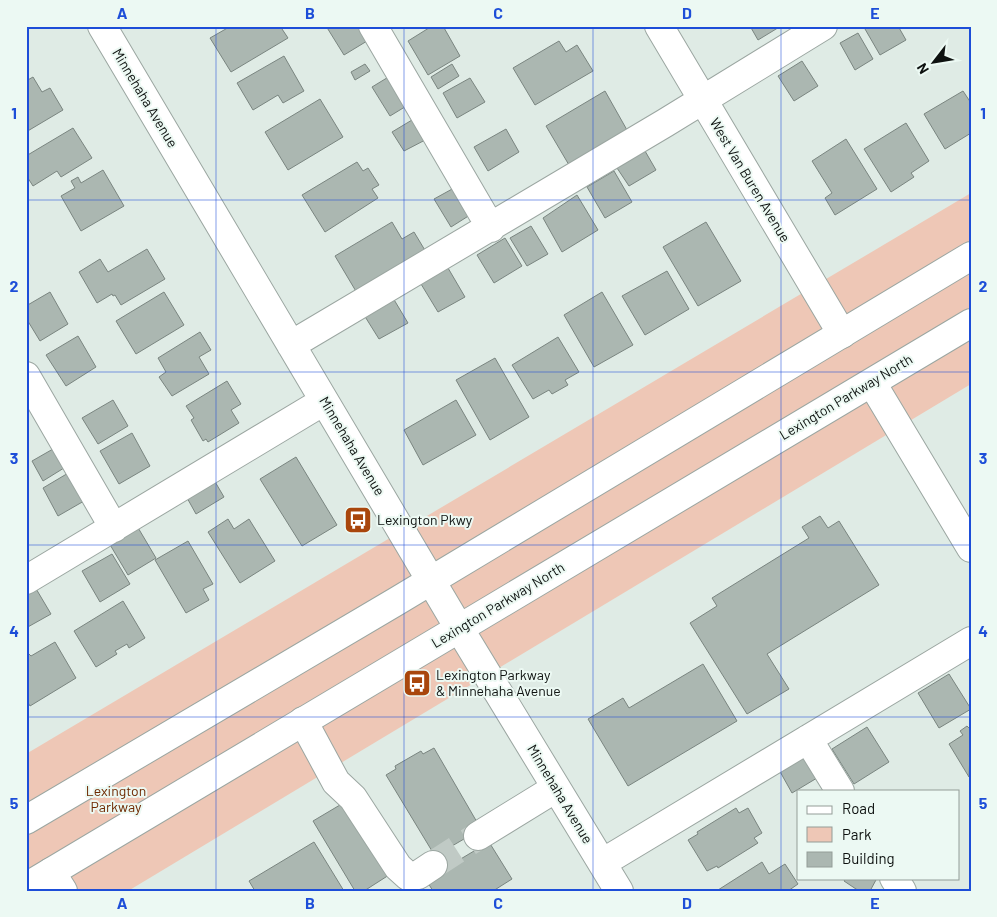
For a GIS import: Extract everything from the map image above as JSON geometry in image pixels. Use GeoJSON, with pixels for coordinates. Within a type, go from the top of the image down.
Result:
{"type":"FeatureCollection","features":[{"type":"Feature","properties":{"kind":"main road","name":"Minnehaha Avenue"},"geometry":{"type":"LineString","coordinates":[[102,26],[459,628],[619,891]]}},
{"type":"Feature","properties":{"kind":"main road"},"geometry":{"type":"LineString","coordinates":[[373,26],[491,228]]}},
{"type":"Feature","properties":{"kind":"main road","name":"West Van Buren Avenue"},"geometry":{"type":"LineString","coordinates":[[659,26],[842,334]]}},
{"type":"Feature","properties":{"kind":"main road"},"geometry":{"type":"LineString","coordinates":[[291,345],[703,101],[823,26]]}},
{"type":"Feature","properties":{"kind":"main road"},"geometry":{"type":"LineString","coordinates":[[26,820],[431,581],[971,256]]}},
{"type":"Feature","properties":{"kind":"main road","name":"Lexington Parkway North"},"geometry":{"type":"LineString","coordinates":[[26,887],[57,882],[303,721],[971,323]]}},
{"type":"Feature","properties":{"kind":"main road"},"geometry":{"type":"LineString","coordinates":[[26,376],[114,528]]}},
{"type":"Feature","properties":{"kind":"main road"},"geometry":{"type":"LineString","coordinates":[[872,383],[971,548]]}},
{"type":"Feature","properties":{"kind":"main road"},"geometry":{"type":"LineString","coordinates":[[26,580],[324,400]]}},
{"type":"Feature","properties":{"kind":"main road"},"geometry":{"type":"LineString","coordinates":[[602,863],[971,641]]}},
{"type":"Feature","properties":{"kind":"main road"},"geometry":{"type":"LineString","coordinates":[[303,721],[336,782],[354,798],[398,867],[408,876],[418,875],[433,865]]}},
{"type":"Feature","properties":{"kind":"main road"},"geometry":{"type":"LineString","coordinates":[[808,739],[839,790]]}},
{"type":"Feature","properties":{"kind":"main road"},"geometry":{"type":"LineString","coordinates":[[478,836],[556,788]]}},
{"type":"Feature","properties":{"kind":"main road"},"geometry":{"type":"LineString","coordinates":[[895,880],[902,891]]}},
{"type":"Feature","properties":{"kind":"green space","name":"Lexington Parkway"},"geometry":{"type":"Polygon","coordinates":[[[971,193],[971,384],[128,891],[26,891],[26,754],[971,193]]]}},
{"type":"Feature","properties":{"kind":"building"},"geometry":{"type":"Polygon","coordinates":[[[231,26],[280,26],[288,38],[231,72],[210,38],[231,26]]]}},
{"type":"Feature","properties":{"kind":"building"},"geometry":{"type":"Polygon","coordinates":[[[326,26],[366,26],[372,38],[344,55],[326,26]]]}},
{"type":"Feature","properties":{"kind":"building"},"geometry":{"type":"Polygon","coordinates":[[[432,26],[443,26],[460,56],[428,75],[408,41],[432,26]]]}},
{"type":"Feature","properties":{"kind":"building"},"geometry":{"type":"Polygon","coordinates":[[[750,26],[781,26],[758,40],[750,26]]]}},
{"type":"Feature","properties":{"kind":"building"},"geometry":{"type":"Polygon","coordinates":[[[869,26],[898,26],[906,40],[880,55],[865,29],[869,26]]]}},
{"type":"Feature","properties":{"kind":"building"},"geometry":{"type":"Polygon","coordinates":[[[858,33],[873,59],[855,70],[840,43],[858,33]]]}},
{"type":"Feature","properties":{"kind":"building"},"geometry":{"type":"Polygon","coordinates":[[[559,41],[566,52],[577,45],[593,71],[535,105],[513,68],[559,41]]]}},
{"type":"Feature","properties":{"kind":"building"},"geometry":{"type":"Polygon","coordinates":[[[284,56],[304,91],[283,103],[278,95],[253,110],[237,83],[284,56]]]}},
{"type":"Feature","properties":{"kind":"building"},"geometry":{"type":"Polygon","coordinates":[[[802,61],[818,86],[794,101],[778,76],[802,61]]]}},
{"type":"Feature","properties":{"kind":"building"},"geometry":{"type":"Polygon","coordinates":[[[365,64],[370,71],[355,80],[351,72],[365,64]]]}},
{"type":"Feature","properties":{"kind":"building"},"geometry":{"type":"Polygon","coordinates":[[[452,64],[459,76],[438,89],[431,77],[452,64]]]}},
{"type":"Feature","properties":{"kind":"building"},"geometry":{"type":"Polygon","coordinates":[[[395,73],[413,102],[390,116],[372,87],[395,73]]]}},
{"type":"Feature","properties":{"kind":"building"},"geometry":{"type":"Polygon","coordinates":[[[33,77],[42,92],[50,88],[63,110],[26,132],[26,81],[33,77]]]}},
{"type":"Feature","properties":{"kind":"building"},"geometry":{"type":"Polygon","coordinates":[[[470,78],[485,102],[457,118],[443,93],[470,78]]]}},
{"type":"Feature","properties":{"kind":"building"},"geometry":{"type":"Polygon","coordinates":[[[605,91],[627,130],[569,165],[546,126],[605,91]]]}},
{"type":"Feature","properties":{"kind":"building"},"geometry":{"type":"Polygon","coordinates":[[[963,91],[971,103],[971,133],[945,149],[924,114],[963,91]]]}},
{"type":"Feature","properties":{"kind":"building"},"geometry":{"type":"Polygon","coordinates":[[[320,99],[343,137],[288,170],[265,132],[320,99]]]}},
{"type":"Feature","properties":{"kind":"building"},"geometry":{"type":"Polygon","coordinates":[[[417,117],[429,138],[404,151],[392,132],[417,117]]]}},
{"type":"Feature","properties":{"kind":"building"},"geometry":{"type":"Polygon","coordinates":[[[906,123],[929,161],[911,173],[914,177],[891,192],[864,149],[906,123]]]}},
{"type":"Feature","properties":{"kind":"building"},"geometry":{"type":"Polygon","coordinates":[[[73,128],[92,158],[61,177],[57,171],[33,186],[26,175],[26,156],[73,128]]]}},
{"type":"Feature","properties":{"kind":"building"},"geometry":{"type":"Polygon","coordinates":[[[506,129],[519,152],[488,171],[474,147],[506,129]]]}},
{"type":"Feature","properties":{"kind":"building"},"geometry":{"type":"Polygon","coordinates":[[[846,139],[877,189],[835,215],[825,198],[832,193],[812,161],[846,139]]]}},
{"type":"Feature","properties":{"kind":"building"},"geometry":{"type":"Polygon","coordinates":[[[645,151],[656,170],[629,186],[617,168],[645,151]]]}},
{"type":"Feature","properties":{"kind":"building"},"geometry":{"type":"Polygon","coordinates":[[[357,162],[363,171],[368,168],[379,185],[372,189],[378,198],[325,232],[302,195],[357,162]]]}},
{"type":"Feature","properties":{"kind":"building"},"geometry":{"type":"Polygon","coordinates":[[[103,170],[124,206],[81,231],[61,196],[75,188],[71,181],[78,177],[81,183],[103,170]]]}},
{"type":"Feature","properties":{"kind":"building"},"geometry":{"type":"Polygon","coordinates":[[[614,171],[632,202],[605,218],[587,187],[614,171]]]}},
{"type":"Feature","properties":{"kind":"building"},"geometry":{"type":"Polygon","coordinates":[[[454,188],[470,215],[451,227],[434,199],[454,188]]]}},
{"type":"Feature","properties":{"kind":"building"},"geometry":{"type":"Polygon","coordinates":[[[577,195],[598,230],[562,252],[543,218],[577,195]]]}},
{"type":"Feature","properties":{"kind":"building"},"geometry":{"type":"Polygon","coordinates":[[[392,222],[402,239],[414,232],[426,252],[357,293],[335,256],[392,222]]]}},
{"type":"Feature","properties":{"kind":"building"},"geometry":{"type":"Polygon","coordinates":[[[706,222],[741,281],[698,306],[663,247],[706,222]]]}},
{"type":"Feature","properties":{"kind":"building"},"geometry":{"type":"Polygon","coordinates":[[[531,226],[548,254],[527,266],[510,238],[531,226]]]}},
{"type":"Feature","properties":{"kind":"building"},"geometry":{"type":"Polygon","coordinates":[[[505,238],[522,266],[494,283],[477,255],[505,238]]]}},
{"type":"Feature","properties":{"kind":"building"},"geometry":{"type":"Polygon","coordinates":[[[147,249],[165,279],[121,305],[115,295],[113,296],[112,294],[97,303],[79,272],[100,259],[108,272],[147,249]]]}},
{"type":"Feature","properties":{"kind":"building"},"geometry":{"type":"Polygon","coordinates":[[[448,268],[465,297],[438,312],[421,284],[448,268]]]}},
{"type":"Feature","properties":{"kind":"building"},"geometry":{"type":"Polygon","coordinates":[[[667,271],[689,309],[645,335],[622,296],[667,271]]]}},
{"type":"Feature","properties":{"kind":"building"},"geometry":{"type":"Polygon","coordinates":[[[50,292],[68,324],[40,341],[26,318],[26,306],[50,292]]]}},
{"type":"Feature","properties":{"kind":"building"},"geometry":{"type":"Polygon","coordinates":[[[164,292],[184,325],[136,354],[116,321],[164,292]]]}},
{"type":"Feature","properties":{"kind":"building"},"geometry":{"type":"Polygon","coordinates":[[[602,292],[633,345],[594,367],[564,315],[602,292]]]}},
{"type":"Feature","properties":{"kind":"building"},"geometry":{"type":"Polygon","coordinates":[[[393,298],[408,323],[379,339],[364,315],[393,298]]]}},
{"type":"Feature","properties":{"kind":"building"},"geometry":{"type":"Polygon","coordinates":[[[200,332],[211,350],[199,357],[209,374],[172,396],[159,377],[166,372],[158,358],[200,332]]]}},
{"type":"Feature","properties":{"kind":"building"},"geometry":{"type":"Polygon","coordinates":[[[78,336],[96,367],[66,386],[46,355],[78,336]]]}},
{"type":"Feature","properties":{"kind":"building"},"geometry":{"type":"Polygon","coordinates":[[[558,337],[579,372],[565,380],[568,385],[552,394],[549,390],[533,399],[512,365],[558,337]]]}},
{"type":"Feature","properties":{"kind":"building"},"geometry":{"type":"Polygon","coordinates":[[[495,358],[529,417],[490,440],[456,380],[495,358]]]}},
{"type":"Feature","properties":{"kind":"building"},"geometry":{"type":"Polygon","coordinates":[[[227,381],[241,404],[231,410],[239,423],[208,442],[206,439],[203,441],[191,420],[194,418],[186,406],[227,381]]]}},
{"type":"Feature","properties":{"kind":"building"},"geometry":{"type":"Polygon","coordinates":[[[113,400],[128,426],[98,444],[82,418],[113,400]]]}},
{"type":"Feature","properties":{"kind":"building"},"geometry":{"type":"Polygon","coordinates":[[[456,400],[476,435],[423,465],[404,430],[456,400]]]}},
{"type":"Feature","properties":{"kind":"building"},"geometry":{"type":"Polygon","coordinates":[[[132,433],[150,466],[119,484],[100,451],[132,433]]]}},
{"type":"Feature","properties":{"kind":"building"},"geometry":{"type":"Polygon","coordinates":[[[60,445],[72,463],[43,481],[32,461],[60,445]]]}},
{"type":"Feature","properties":{"kind":"building"},"geometry":{"type":"Polygon","coordinates":[[[296,457],[337,525],[302,546],[260,479],[296,457]]]}},
{"type":"Feature","properties":{"kind":"building"},"geometry":{"type":"Polygon","coordinates":[[[75,469],[91,497],[58,516],[43,488],[75,469]]]}},
{"type":"Feature","properties":{"kind":"building"},"geometry":{"type":"Polygon","coordinates":[[[214,480],[224,497],[196,514],[186,496],[214,480]]]}},
{"type":"Feature","properties":{"kind":"building"},"geometry":{"type":"Polygon","coordinates":[[[820,516],[828,528],[839,521],[879,585],[767,654],[789,689],[747,714],[690,623],[717,606],[712,598],[809,538],[802,527],[820,516]]]}},
{"type":"Feature","properties":{"kind":"building"},"geometry":{"type":"Polygon","coordinates":[[[228,519],[234,529],[249,519],[275,561],[240,583],[208,532],[228,519]]]}},
{"type":"Feature","properties":{"kind":"building"},"geometry":{"type":"Polygon","coordinates":[[[137,526],[156,558],[128,575],[109,543],[137,526]]]}},
{"type":"Feature","properties":{"kind":"building"},"geometry":{"type":"Polygon","coordinates":[[[188,541],[213,584],[203,589],[209,600],[186,613],[155,560],[188,541]]]}},
{"type":"Feature","properties":{"kind":"building"},"geometry":{"type":"Polygon","coordinates":[[[112,554],[130,584],[100,602],[82,571],[112,554]]]}},
{"type":"Feature","properties":{"kind":"building"},"geometry":{"type":"Polygon","coordinates":[[[35,587],[51,614],[26,628],[26,592],[35,587]]]}},
{"type":"Feature","properties":{"kind":"building"},"geometry":{"type":"Polygon","coordinates":[[[123,601],[145,638],[129,648],[127,644],[115,651],[117,654],[96,667],[74,631],[123,601]]]}},
{"type":"Feature","properties":{"kind":"building"},"geometry":{"type":"Polygon","coordinates":[[[55,642],[76,678],[30,706],[26,699],[26,655],[29,654],[31,656],[55,642]]]}},
{"type":"Feature","properties":{"kind":"building"},"geometry":{"type":"Polygon","coordinates":[[[703,664],[737,721],[628,786],[588,719],[623,698],[629,708],[703,664]]]}},
{"type":"Feature","properties":{"kind":"building"},"geometry":{"type":"Polygon","coordinates":[[[949,674],[971,709],[939,728],[918,693],[949,674]]]}},
{"type":"Feature","properties":{"kind":"building"},"geometry":{"type":"Polygon","coordinates":[[[967,726],[971,730],[969,777],[949,744],[963,735],[960,731],[967,726]]]}},
{"type":"Feature","properties":{"kind":"building"},"geometry":{"type":"Polygon","coordinates":[[[867,727],[889,762],[854,784],[832,749],[867,727]]]}},
{"type":"Feature","properties":{"kind":"building"},"geometry":{"type":"Polygon","coordinates":[[[434,748],[481,829],[435,856],[386,775],[396,769],[395,766],[421,751],[423,754],[434,748]]]}},
{"type":"Feature","properties":{"kind":"building"},"geometry":{"type":"Polygon","coordinates":[[[803,754],[817,778],[792,793],[778,768],[803,754]]]}},
{"type":"Feature","properties":{"kind":"building"},"geometry":{"type":"Polygon","coordinates":[[[345,802],[389,875],[364,891],[355,891],[313,821],[345,802]]]}},
{"type":"Feature","properties":{"kind":"building"},"geometry":{"type":"Polygon","coordinates":[[[736,808],[739,813],[748,808],[762,833],[754,838],[758,843],[718,868],[717,866],[707,871],[688,840],[698,834],[697,832],[736,808]]]}},
{"type":"Feature","properties":{"kind":"building"},"geometry":{"type":"Polygon","coordinates":[[[314,842],[344,891],[255,891],[249,881],[314,842]]]}},
{"type":"Feature","properties":{"kind":"building"},"geometry":{"type":"Polygon","coordinates":[[[489,842],[512,879],[493,891],[433,891],[428,883],[434,875],[489,842]]]}},
{"type":"Feature","properties":{"kind":"building"},"geometry":{"type":"Polygon","coordinates":[[[762,862],[769,874],[785,864],[798,884],[788,891],[718,890],[762,862]]]}},
{"type":"Feature","properties":{"kind":"building"},"geometry":{"type":"Polygon","coordinates":[[[876,880],[870,891],[859,891],[844,881],[876,880]]]}},
{"type":"Feature","properties":{"kind":"tunnel"},"geometry":{"type":"LineString","coordinates":[[433,865],[478,836]]}},
{"type":"Feature","properties":{"kind":"place","name":"Lexington Pkwy"},"geometry":{"type":"Point","coordinates":[358,520]}},
{"type":"Feature","properties":{"kind":"place","name":"Lexington Parkway & Minnehaha Avenue"},"geometry":{"type":"Point","coordinates":[417,683]}}]}
